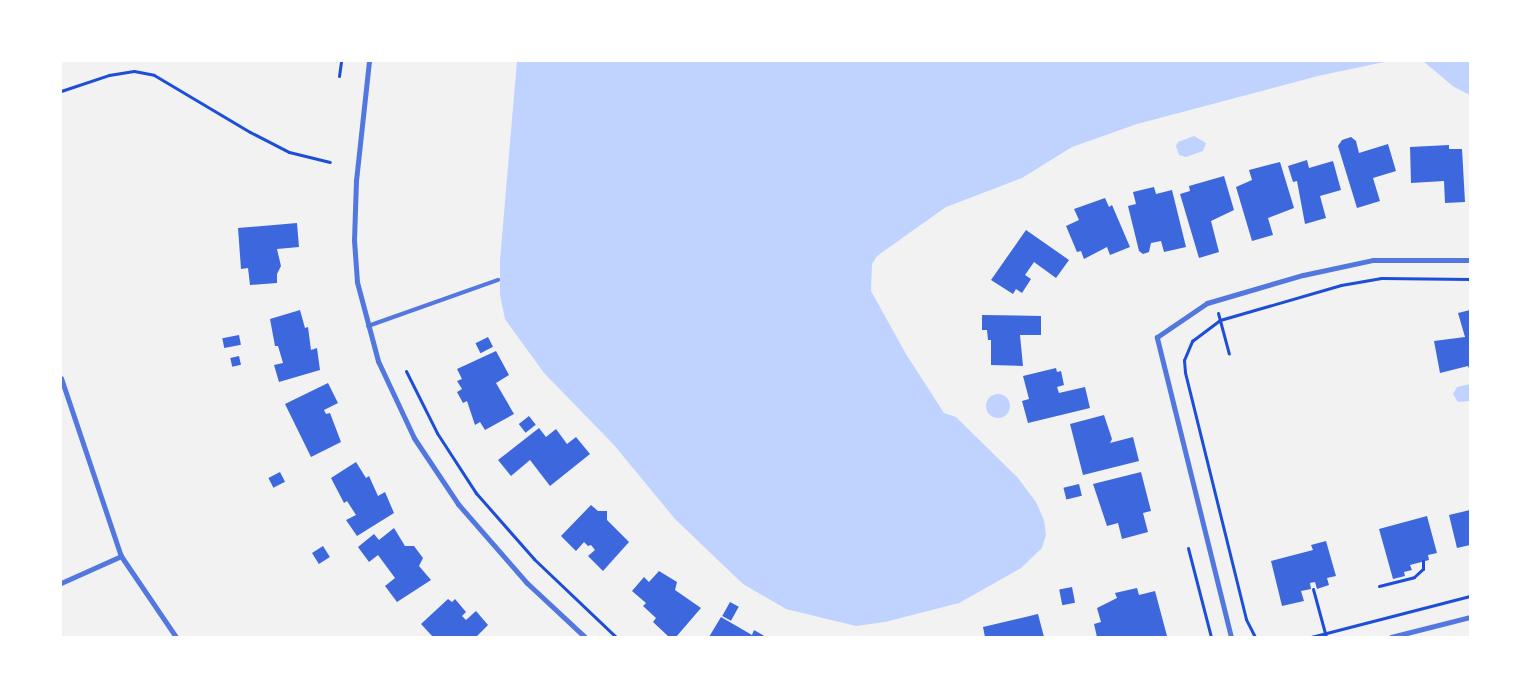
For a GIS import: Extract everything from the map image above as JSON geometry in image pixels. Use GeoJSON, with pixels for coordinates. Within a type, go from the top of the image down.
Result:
{"type":"FeatureCollection","features":[{"type":"Feature","properties":{"kind":"street"},"geometry":{"type":"LineString","coordinates":[[369,61],[354,210],[356,268],[368,326],[394,401],[442,482],[478,530],[527,583],[585,637]]}},
{"type":"Feature","properties":{"kind":"street"},"geometry":{"type":"LineString","coordinates":[[1231,637],[1157,337],[1194,310],[1215,300],[1353,263],[1470,260]]}},
{"type":"Feature","properties":{"kind":"street"},"geometry":{"type":"LineString","coordinates":[[61,378],[121,556],[176,637]]}},
{"type":"Feature","properties":{"kind":"street"},"geometry":{"type":"LineString","coordinates":[[61,583],[121,556]]}},
{"type":"Feature","properties":{"kind":"street"},"geometry":{"type":"LineString","coordinates":[[1391,637],[1470,617]]}},
{"type":"Feature","properties":{"kind":"lane"},"geometry":{"type":"LineString","coordinates":[[368,326],[498,280]]}},
{"type":"Feature","properties":{"kind":"path"},"geometry":{"type":"LineString","coordinates":[[339,76],[341,61]]}},
{"type":"Feature","properties":{"kind":"path"},"geometry":{"type":"LineString","coordinates":[[61,91],[109,75],[134,71],[154,75],[250,132],[289,152],[330,162]]}},
{"type":"Feature","properties":{"kind":"path"},"geometry":{"type":"LineString","coordinates":[[1255,637],[1246,619],[1185,372],[1184,360],[1192,341],[1220,320],[1366,279],[1470,279]]}},
{"type":"Feature","properties":{"kind":"path"},"geometry":{"type":"LineString","coordinates":[[1215,300],[1229,354]]}},
{"type":"Feature","properties":{"kind":"path"},"geometry":{"type":"LineString","coordinates":[[406,371],[436,434],[476,493],[534,560],[616,637]]}},
{"type":"Feature","properties":{"kind":"path"},"geometry":{"type":"LineString","coordinates":[[1188,548],[1211,637]]}},
{"type":"Feature","properties":{"kind":"path"},"geometry":{"type":"LineString","coordinates":[[1379,586],[1414,577],[1423,570],[1423,561]]}},
{"type":"Feature","properties":{"kind":"path"},"geometry":{"type":"LineString","coordinates":[[1313,589],[1326,635]]}},
{"type":"Feature","properties":{"kind":"path"},"geometry":{"type":"LineString","coordinates":[[1310,637],[1326,635],[1470,596]]}},
{"type":"Feature","properties":{"kind":"water"},"geometry":{"type":"Polygon","coordinates":[[[517,61],[1389,61],[1318,76],[1137,124],[1072,147],[1022,178],[946,207],[877,256],[872,264],[871,291],[906,354],[944,413],[956,417],[1018,478],[1036,502],[1044,520],[1046,535],[1042,548],[1021,568],[959,603],[885,622],[856,626],[786,609],[743,584],[675,519],[614,445],[544,373],[505,319],[500,295],[500,260],[517,61]]]}},
{"type":"Feature","properties":{"kind":"water"},"geometry":{"type":"Polygon","coordinates":[[[1423,61],[1470,61],[1470,95],[1454,87],[1423,61]]]}},
{"type":"Feature","properties":{"kind":"water"},"geometry":{"type":"Polygon","coordinates":[[[1194,136],[1206,143],[1203,151],[1186,157],[1179,155],[1176,146],[1178,142],[1194,136]]]}},
{"type":"Feature","properties":{"kind":"water"},"geometry":{"type":"Polygon","coordinates":[[[1470,384],[1470,401],[1458,402],[1453,394],[1457,387],[1470,384]]]}},
{"type":"Feature","properties":{"kind":"water"},"geometry":{"type":"Polygon","coordinates":[[[998,394],[1007,397],[1010,406],[1007,415],[998,418],[989,415],[986,406],[989,397],[998,394]]]}},
{"type":"Feature","properties":{"kind":"building"},"geometry":{"type":"Polygon","coordinates":[[[1351,137],[1356,141],[1359,153],[1388,144],[1396,171],[1373,178],[1380,201],[1357,208],[1338,146],[1342,140],[1351,137]]]}},
{"type":"Feature","properties":{"kind":"building"},"geometry":{"type":"Polygon","coordinates":[[[1449,145],[1449,149],[1462,149],[1465,202],[1445,203],[1444,181],[1411,183],[1410,147],[1449,145]]]}},
{"type":"Feature","properties":{"kind":"building"},"geometry":{"type":"Polygon","coordinates":[[[1307,160],[1309,168],[1333,161],[1341,190],[1320,196],[1326,218],[1305,224],[1297,181],[1293,182],[1288,166],[1307,160]]]}},
{"type":"Feature","properties":{"kind":"building"},"geometry":{"type":"Polygon","coordinates":[[[1280,162],[1294,208],[1268,218],[1273,235],[1252,241],[1236,187],[1252,180],[1249,170],[1280,162]]]}},
{"type":"Feature","properties":{"kind":"building"},"geometry":{"type":"Polygon","coordinates":[[[1224,176],[1234,210],[1211,221],[1219,252],[1199,258],[1180,194],[1190,191],[1189,186],[1224,176]]]}},
{"type":"Feature","properties":{"kind":"building"},"geometry":{"type":"Polygon","coordinates":[[[1154,187],[1156,194],[1172,190],[1186,247],[1164,252],[1161,241],[1151,243],[1149,252],[1143,254],[1139,251],[1128,206],[1136,204],[1133,192],[1154,187]]]}},
{"type":"Feature","properties":{"kind":"building"},"geometry":{"type":"Polygon","coordinates":[[[1105,198],[1109,207],[1112,205],[1130,247],[1110,255],[1107,247],[1084,259],[1081,251],[1077,252],[1066,226],[1079,220],[1074,209],[1105,198]]]}},
{"type":"Feature","properties":{"kind":"building"},"geometry":{"type":"Polygon","coordinates":[[[297,223],[299,247],[277,249],[281,266],[277,274],[277,283],[250,285],[248,268],[241,269],[238,228],[297,223]]]}},
{"type":"Feature","properties":{"kind":"building"},"geometry":{"type":"Polygon","coordinates":[[[1026,230],[1069,260],[1056,278],[1034,262],[1025,275],[1031,279],[1022,293],[1016,289],[1013,294],[991,280],[1026,230]]]}},
{"type":"Feature","properties":{"kind":"building"},"geometry":{"type":"Polygon","coordinates":[[[300,310],[305,328],[308,327],[311,350],[317,348],[320,370],[279,382],[274,365],[283,363],[278,346],[275,346],[270,319],[300,310]]]}},
{"type":"Feature","properties":{"kind":"building"},"geometry":{"type":"Polygon","coordinates":[[[1470,310],[1470,371],[1468,366],[1440,373],[1434,341],[1465,337],[1458,313],[1470,310]]]}},
{"type":"Feature","properties":{"kind":"building"},"geometry":{"type":"Polygon","coordinates":[[[982,315],[1041,316],[1041,335],[1020,335],[1023,366],[991,365],[991,340],[988,340],[987,330],[982,330],[982,315]]]}},
{"type":"Feature","properties":{"kind":"building"},"geometry":{"type":"Polygon","coordinates":[[[239,335],[241,345],[224,348],[222,338],[239,335]]]}},
{"type":"Feature","properties":{"kind":"building"},"geometry":{"type":"Polygon","coordinates":[[[488,337],[493,347],[481,353],[476,343],[488,337]]]}},
{"type":"Feature","properties":{"kind":"building"},"geometry":{"type":"Polygon","coordinates":[[[496,351],[509,375],[496,383],[514,414],[485,430],[480,422],[475,425],[467,401],[463,403],[457,392],[462,389],[457,381],[462,379],[457,369],[496,351]]]}},
{"type":"Feature","properties":{"kind":"building"},"geometry":{"type":"Polygon","coordinates":[[[239,356],[241,365],[232,367],[230,358],[239,356]]]}},
{"type":"Feature","properties":{"kind":"building"},"geometry":{"type":"Polygon","coordinates":[[[1056,368],[1057,372],[1061,371],[1064,385],[1057,387],[1059,393],[1085,387],[1090,408],[1028,423],[1022,401],[1029,399],[1023,376],[1056,368]]]}},
{"type":"Feature","properties":{"kind":"building"},"geometry":{"type":"Polygon","coordinates":[[[328,383],[338,403],[324,410],[326,414],[330,413],[341,442],[311,457],[285,404],[328,383]]]}},
{"type":"Feature","properties":{"kind":"building"},"geometry":{"type":"Polygon","coordinates":[[[1104,415],[1112,439],[1110,443],[1133,437],[1139,461],[1083,475],[1070,424],[1104,415]]]}},
{"type":"Feature","properties":{"kind":"building"},"geometry":{"type":"Polygon","coordinates":[[[529,416],[536,425],[526,433],[519,424],[529,416]]]}},
{"type":"Feature","properties":{"kind":"building"},"geometry":{"type":"Polygon","coordinates":[[[539,428],[546,437],[556,429],[567,444],[576,437],[590,454],[550,486],[530,460],[511,476],[498,460],[539,428]]]}},
{"type":"Feature","properties":{"kind":"building"},"geometry":{"type":"Polygon","coordinates":[[[356,462],[366,478],[369,476],[378,496],[385,492],[394,513],[357,536],[346,520],[356,515],[347,501],[344,503],[331,478],[356,462]]]}},
{"type":"Feature","properties":{"kind":"building"},"geometry":{"type":"Polygon","coordinates":[[[280,472],[285,482],[273,488],[268,478],[280,472]]]}},
{"type":"Feature","properties":{"kind":"building"},"geometry":{"type":"Polygon","coordinates":[[[1141,472],[1151,511],[1143,513],[1148,532],[1122,539],[1118,523],[1107,526],[1093,484],[1141,472]]]}},
{"type":"Feature","properties":{"kind":"building"},"geometry":{"type":"Polygon","coordinates":[[[1079,484],[1082,496],[1066,500],[1063,488],[1079,484]]]}},
{"type":"Feature","properties":{"kind":"building"},"geometry":{"type":"Polygon","coordinates":[[[591,505],[598,511],[607,511],[607,520],[629,542],[603,571],[588,556],[595,550],[591,545],[588,546],[584,542],[576,551],[561,536],[591,505]]]}},
{"type":"Feature","properties":{"kind":"building"},"geometry":{"type":"Polygon","coordinates":[[[1470,510],[1470,545],[1457,548],[1449,515],[1470,510]]]}},
{"type":"Feature","properties":{"kind":"building"},"geometry":{"type":"Polygon","coordinates":[[[1427,516],[1437,553],[1428,555],[1429,560],[1410,565],[1412,570],[1404,572],[1405,576],[1393,579],[1379,529],[1427,516]]]}},
{"type":"Feature","properties":{"kind":"building"},"geometry":{"type":"Polygon","coordinates":[[[394,528],[405,546],[414,546],[423,558],[419,566],[431,580],[397,602],[385,586],[395,578],[378,555],[369,562],[358,547],[374,534],[379,540],[394,528]]]}},
{"type":"Feature","properties":{"kind":"building"},"geometry":{"type":"Polygon","coordinates":[[[1326,541],[1336,576],[1327,578],[1329,585],[1317,589],[1315,582],[1310,583],[1311,589],[1301,591],[1304,601],[1282,606],[1271,561],[1313,550],[1311,545],[1326,541]]]}},
{"type":"Feature","properties":{"kind":"building"},"geometry":{"type":"Polygon","coordinates":[[[323,546],[330,557],[319,564],[312,553],[323,546]]]}},
{"type":"Feature","properties":{"kind":"building"},"geometry":{"type":"Polygon","coordinates":[[[659,571],[677,582],[675,590],[701,608],[676,637],[669,637],[653,622],[656,618],[643,606],[646,603],[632,591],[644,577],[649,582],[659,571]]]}},
{"type":"Feature","properties":{"kind":"building"},"geometry":{"type":"Polygon","coordinates":[[[1072,587],[1075,603],[1062,605],[1059,589],[1072,587]]]}},
{"type":"Feature","properties":{"kind":"building"},"geometry":{"type":"Polygon","coordinates":[[[1137,588],[1139,595],[1155,591],[1167,636],[1097,637],[1094,624],[1101,622],[1097,608],[1117,598],[1115,593],[1137,588]]]}},
{"type":"Feature","properties":{"kind":"building"},"geometry":{"type":"Polygon","coordinates":[[[448,599],[452,602],[455,599],[466,612],[462,616],[466,620],[476,611],[488,625],[476,637],[433,637],[421,624],[448,599]]]}},
{"type":"Feature","properties":{"kind":"building"},"geometry":{"type":"Polygon","coordinates":[[[730,602],[739,607],[731,621],[722,616],[730,602]]]}},
{"type":"Feature","properties":{"kind":"building"},"geometry":{"type":"Polygon","coordinates":[[[1038,614],[1044,637],[985,637],[983,627],[1038,614]]]}},
{"type":"Feature","properties":{"kind":"building"},"geometry":{"type":"Polygon","coordinates":[[[721,617],[752,635],[754,630],[766,637],[709,637],[721,617]]]}}]}
